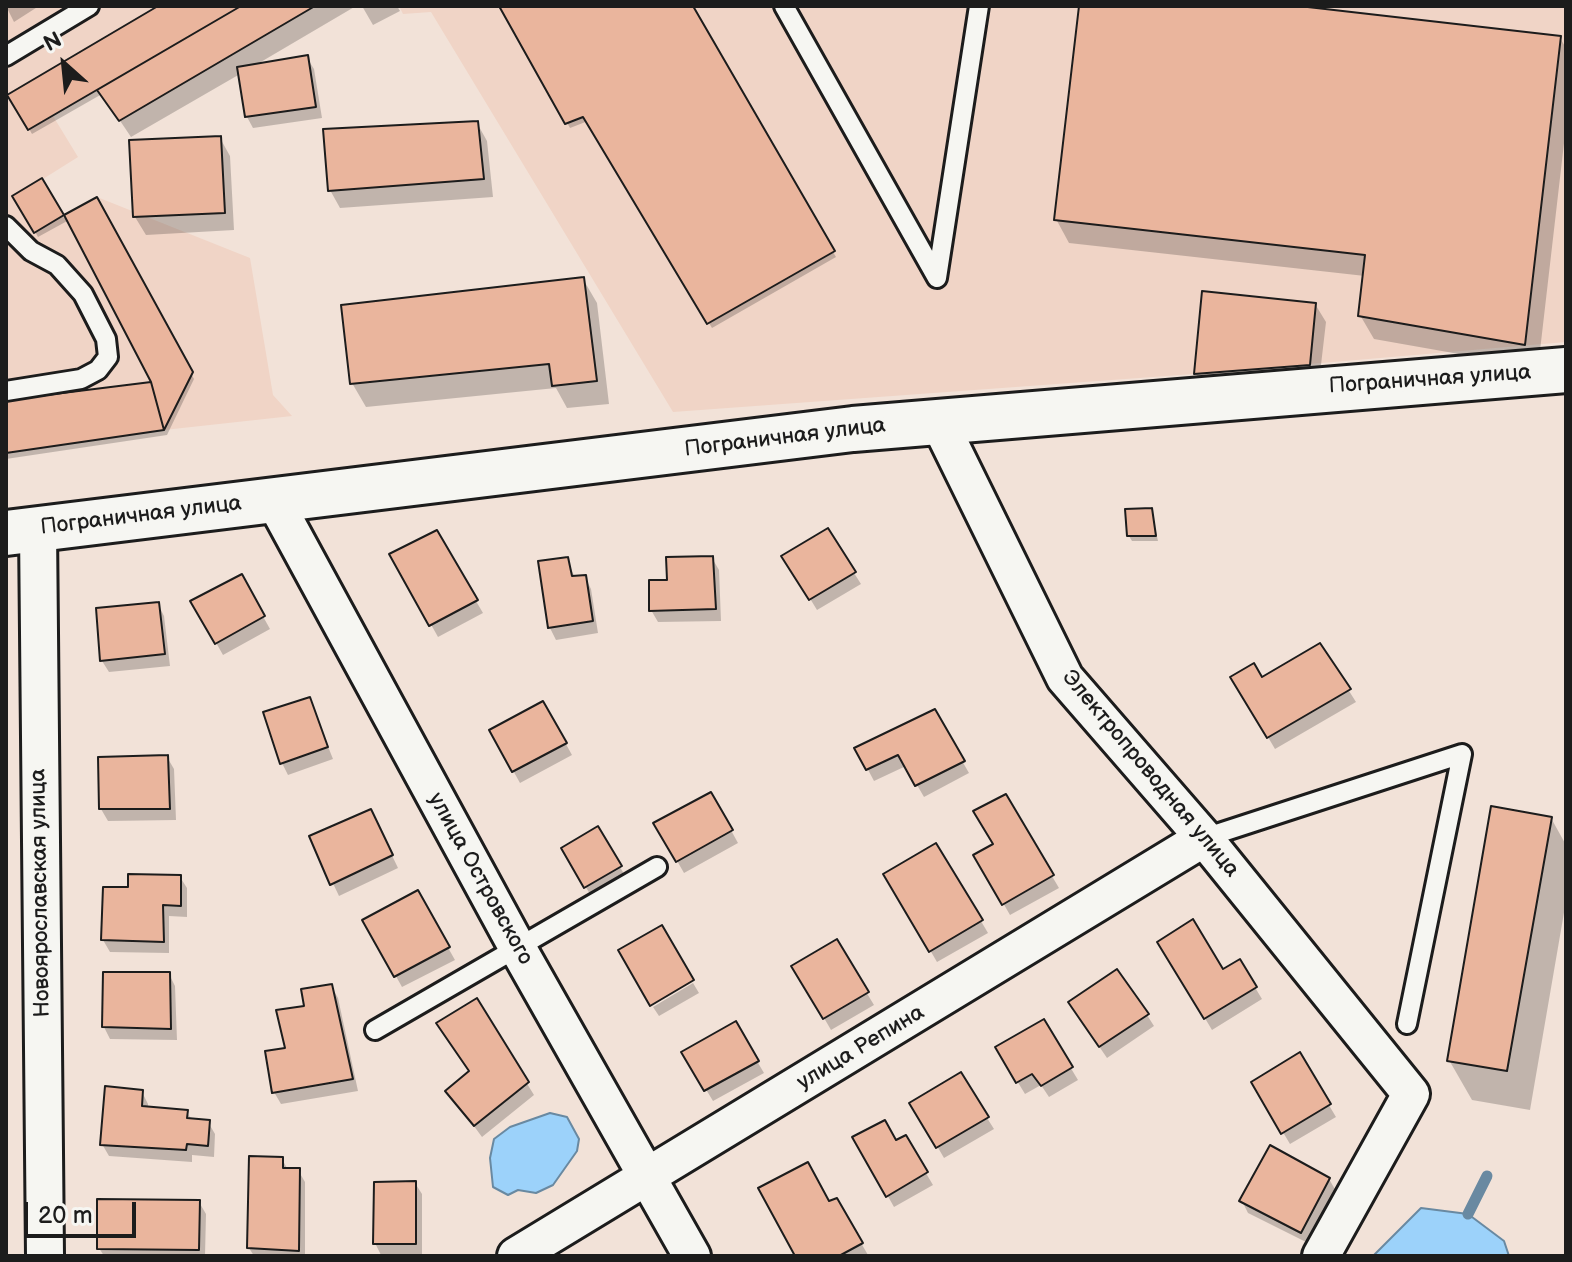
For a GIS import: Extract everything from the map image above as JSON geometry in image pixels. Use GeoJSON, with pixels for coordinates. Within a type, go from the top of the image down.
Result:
{"type":"FeatureCollection","features":[{"type":"Feature","properties":{"kind":"street","name":"Пограничная улица"},"geometry":{"type":"LineString","coordinates":[[22,531],[837,431],[1566,370]]}},
{"type":"Feature","properties":{"kind":"street","name":"Электропроводная улица"},"geometry":{"type":"LineString","coordinates":[[939,422],[1065,678],[1204,838],[1411,1094],[1321,1256]]}},
{"type":"Feature","properties":{"kind":"street","name":"улица Островского"},"geometry":{"type":"LineString","coordinates":[[274,500],[517,947],[692,1256]]}},
{"type":"Feature","properties":{"kind":"street","name":"Новоярославская улица"},"geometry":{"type":"LineString","coordinates":[[22,531],[45,1256]]}},
{"type":"Feature","properties":{"kind":"street","name":"улица Репина"},"geometry":{"type":"LineString","coordinates":[[516,1256],[1204,838]]}},
{"type":"Feature","properties":{"kind":"lane"},"geometry":{"type":"LineString","coordinates":[[6,56],[89,6]]}},
{"type":"Feature","properties":{"kind":"lane"},"geometry":{"type":"LineString","coordinates":[[784,6],[937,278],[979,6]]}},
{"type":"Feature","properties":{"kind":"lane"},"geometry":{"type":"LineString","coordinates":[[6,226],[31,251],[57,265],[83,294],[106,339],[108,357],[98,370],[81,379],[6,391]]}},
{"type":"Feature","properties":{"kind":"lane"},"geometry":{"type":"LineString","coordinates":[[1204,838],[1462,754],[1407,1024]]}},
{"type":"Feature","properties":{"kind":"lane"},"geometry":{"type":"LineString","coordinates":[[375,1030],[657,867]]}},
{"type":"Feature","properties":{"kind":"shaded area"},"geometry":{"type":"Polygon","coordinates":[[[6,6],[241,6],[53,116],[78,157],[43,179],[64,215],[97,197],[250,258],[273,395],[292,416],[164,430],[6,453],[6,6]]]}},
{"type":"Feature","properties":{"kind":"shaded area"},"geometry":{"type":"Polygon","coordinates":[[[399,6],[1566,6],[1566,342],[1194,374],[673,412],[431,12],[403,14],[399,6]]]}},
{"type":"Feature","properties":{"kind":"water"},"geometry":{"type":"Polygon","coordinates":[[[550,1113],[567,1117],[579,1139],[577,1151],[553,1185],[536,1193],[518,1190],[508,1195],[493,1187],[490,1158],[494,1139],[510,1127],[550,1113]]]}},
{"type":"Feature","properties":{"kind":"water"},"geometry":{"type":"Polygon","coordinates":[[[1421,1208],[1468,1214],[1504,1241],[1509,1256],[1373,1256],[1421,1208]]]}},
{"type":"Feature","properties":{"kind":"building"},"geometry":{"type":"Polygon","coordinates":[[[158,6],[241,6],[28,130],[7,95],[158,6]]]}},
{"type":"Feature","properties":{"kind":"building"},"geometry":{"type":"Polygon","coordinates":[[[241,6],[315,6],[119,121],[97,90],[241,6]]]}},
{"type":"Feature","properties":{"kind":"building"},"geometry":{"type":"Polygon","coordinates":[[[499,6],[693,6],[835,251],[707,324],[583,117],[565,124],[499,6]]]}},
{"type":"Feature","properties":{"kind":"building"},"geometry":{"type":"Polygon","coordinates":[[[1079,6],[1299,6],[1561,36],[1525,345],[1358,316],[1365,255],[1054,220],[1079,6]]]}},
{"type":"Feature","properties":{"kind":"building"},"geometry":{"type":"Polygon","coordinates":[[[308,55],[316,107],[245,117],[237,67],[308,55]]]}},
{"type":"Feature","properties":{"kind":"building"},"geometry":{"type":"Polygon","coordinates":[[[478,121],[484,179],[328,191],[323,129],[478,121]]]}},
{"type":"Feature","properties":{"kind":"building"},"geometry":{"type":"Polygon","coordinates":[[[221,136],[225,213],[133,217],[129,140],[221,136]]]}},
{"type":"Feature","properties":{"kind":"building"},"geometry":{"type":"Polygon","coordinates":[[[42,178],[64,215],[34,233],[12,196],[42,178]]]}},
{"type":"Feature","properties":{"kind":"building"},"geometry":{"type":"Polygon","coordinates":[[[97,197],[193,372],[164,430],[151,382],[64,215],[97,197]]]}},
{"type":"Feature","properties":{"kind":"building"},"geometry":{"type":"Polygon","coordinates":[[[584,277],[597,381],[552,386],[549,364],[350,384],[341,305],[584,277]]]}},
{"type":"Feature","properties":{"kind":"building"},"geometry":{"type":"Polygon","coordinates":[[[1202,291],[1316,303],[1310,365],[1194,374],[1202,291]]]}},
{"type":"Feature","properties":{"kind":"building"},"geometry":{"type":"Polygon","coordinates":[[[151,382],[164,430],[6,453],[6,400],[151,382]]]}},
{"type":"Feature","properties":{"kind":"building"},"geometry":{"type":"Polygon","coordinates":[[[1152,508],[1156,536],[1127,536],[1125,509],[1152,508]]]}},
{"type":"Feature","properties":{"kind":"building"},"geometry":{"type":"Polygon","coordinates":[[[828,528],[856,572],[809,600],[781,556],[828,528]]]}},
{"type":"Feature","properties":{"kind":"building"},"geometry":{"type":"Polygon","coordinates":[[[437,530],[478,600],[429,626],[389,554],[437,530]]]}},
{"type":"Feature","properties":{"kind":"building"},"geometry":{"type":"Polygon","coordinates":[[[713,556],[716,609],[649,611],[649,580],[667,580],[666,557],[713,556]]]}},
{"type":"Feature","properties":{"kind":"building"},"geometry":{"type":"Polygon","coordinates":[[[568,557],[572,576],[586,575],[593,621],[548,628],[538,561],[568,557]]]}},
{"type":"Feature","properties":{"kind":"building"},"geometry":{"type":"Polygon","coordinates":[[[242,574],[265,616],[215,644],[190,601],[242,574]]]}},
{"type":"Feature","properties":{"kind":"building"},"geometry":{"type":"Polygon","coordinates":[[[159,602],[165,654],[100,661],[96,608],[159,602]]]}},
{"type":"Feature","properties":{"kind":"building"},"geometry":{"type":"Polygon","coordinates":[[[1320,643],[1351,689],[1267,738],[1230,677],[1254,663],[1262,677],[1320,643]]]}},
{"type":"Feature","properties":{"kind":"building"},"geometry":{"type":"Polygon","coordinates":[[[310,697],[328,747],[280,764],[263,712],[310,697]]]}},
{"type":"Feature","properties":{"kind":"building"},"geometry":{"type":"Polygon","coordinates":[[[543,701],[567,743],[512,772],[489,730],[543,701]]]}},
{"type":"Feature","properties":{"kind":"building"},"geometry":{"type":"Polygon","coordinates":[[[935,709],[965,761],[915,786],[898,755],[866,770],[854,748],[935,709]]]}},
{"type":"Feature","properties":{"kind":"building"},"geometry":{"type":"Polygon","coordinates":[[[168,755],[170,809],[99,809],[98,757],[168,755]]]}},
{"type":"Feature","properties":{"kind":"building"},"geometry":{"type":"Polygon","coordinates":[[[711,792],[733,830],[676,862],[653,823],[711,792]]]}},
{"type":"Feature","properties":{"kind":"building"},"geometry":{"type":"Polygon","coordinates":[[[1006,794],[1054,875],[1002,905],[973,855],[993,844],[973,811],[1006,794]]]}},
{"type":"Feature","properties":{"kind":"building"},"geometry":{"type":"Polygon","coordinates":[[[1491,806],[1552,817],[1507,1071],[1447,1061],[1491,806]]]}},
{"type":"Feature","properties":{"kind":"building"},"geometry":{"type":"Polygon","coordinates":[[[371,809],[393,855],[330,885],[309,836],[371,809]]]}},
{"type":"Feature","properties":{"kind":"building"},"geometry":{"type":"Polygon","coordinates":[[[598,826],[622,866],[584,888],[561,848],[598,826]]]}},
{"type":"Feature","properties":{"kind":"building"},"geometry":{"type":"Polygon","coordinates":[[[936,843],[983,920],[929,952],[883,874],[936,843]]]}},
{"type":"Feature","properties":{"kind":"building"},"geometry":{"type":"Polygon","coordinates":[[[128,874],[181,875],[181,906],[163,905],[164,942],[101,940],[103,887],[128,887],[128,874]]]}},
{"type":"Feature","properties":{"kind":"building"},"geometry":{"type":"Polygon","coordinates":[[[418,890],[450,947],[394,977],[362,920],[418,890]]]}},
{"type":"Feature","properties":{"kind":"building"},"geometry":{"type":"Polygon","coordinates":[[[1193,919],[1223,969],[1240,959],[1257,987],[1204,1019],[1157,942],[1193,919]]]}},
{"type":"Feature","properties":{"kind":"building"},"geometry":{"type":"Polygon","coordinates":[[[662,925],[694,980],[650,1006],[618,950],[662,925]]]}},
{"type":"Feature","properties":{"kind":"building"},"geometry":{"type":"Polygon","coordinates":[[[837,939],[869,992],[823,1019],[791,966],[837,939]]]}},
{"type":"Feature","properties":{"kind":"building"},"geometry":{"type":"Polygon","coordinates":[[[1117,969],[1149,1014],[1099,1047],[1068,1002],[1117,969]]]}},
{"type":"Feature","properties":{"kind":"building"},"geometry":{"type":"Polygon","coordinates":[[[103,972],[170,972],[171,1029],[102,1027],[103,972]]]}},
{"type":"Feature","properties":{"kind":"building"},"geometry":{"type":"Polygon","coordinates":[[[332,984],[353,1079],[272,1093],[265,1051],[285,1048],[276,1010],[304,1006],[301,989],[332,984]]]}},
{"type":"Feature","properties":{"kind":"building"},"geometry":{"type":"Polygon","coordinates":[[[477,998],[529,1082],[474,1126],[445,1091],[469,1071],[436,1023],[477,998]]]}},
{"type":"Feature","properties":{"kind":"building"},"geometry":{"type":"Polygon","coordinates":[[[1044,1019],[1073,1067],[1041,1086],[1032,1074],[1016,1083],[995,1047],[1044,1019]]]}},
{"type":"Feature","properties":{"kind":"building"},"geometry":{"type":"Polygon","coordinates":[[[736,1021],[759,1061],[704,1091],[681,1052],[736,1021]]]}},
{"type":"Feature","properties":{"kind":"building"},"geometry":{"type":"Polygon","coordinates":[[[1300,1052],[1331,1104],[1281,1134],[1251,1082],[1300,1052]]]}},
{"type":"Feature","properties":{"kind":"building"},"geometry":{"type":"Polygon","coordinates":[[[961,1072],[989,1117],[936,1148],[909,1103],[961,1072]]]}},
{"type":"Feature","properties":{"kind":"building"},"geometry":{"type":"Polygon","coordinates":[[[105,1086],[143,1090],[142,1106],[188,1110],[187,1118],[210,1120],[208,1146],[187,1144],[186,1150],[100,1145],[105,1086]]]}},
{"type":"Feature","properties":{"kind":"building"},"geometry":{"type":"Polygon","coordinates":[[[885,1120],[896,1140],[906,1135],[928,1172],[886,1197],[852,1137],[885,1120]]]}},
{"type":"Feature","properties":{"kind":"building"},"geometry":{"type":"Polygon","coordinates":[[[1270,1145],[1330,1178],[1301,1233],[1239,1201],[1270,1145]]]}},
{"type":"Feature","properties":{"kind":"building"},"geometry":{"type":"Polygon","coordinates":[[[249,1156],[283,1157],[283,1168],[300,1168],[299,1251],[247,1248],[249,1156]]]}},
{"type":"Feature","properties":{"kind":"building"},"geometry":{"type":"Polygon","coordinates":[[[808,1162],[829,1201],[837,1198],[863,1243],[839,1256],[795,1256],[758,1188],[808,1162]]]}},
{"type":"Feature","properties":{"kind":"building"},"geometry":{"type":"Polygon","coordinates":[[[416,1181],[416,1244],[373,1244],[374,1182],[416,1181]]]}},
{"type":"Feature","properties":{"kind":"building"},"geometry":{"type":"Polygon","coordinates":[[[97,1199],[200,1200],[199,1250],[97,1249],[97,1199]]]}},
{"type":"Feature","properties":{"kind":"waterway"},"geometry":{"type":"LineString","coordinates":[[1468,1214],[1487,1176]]}}]}
